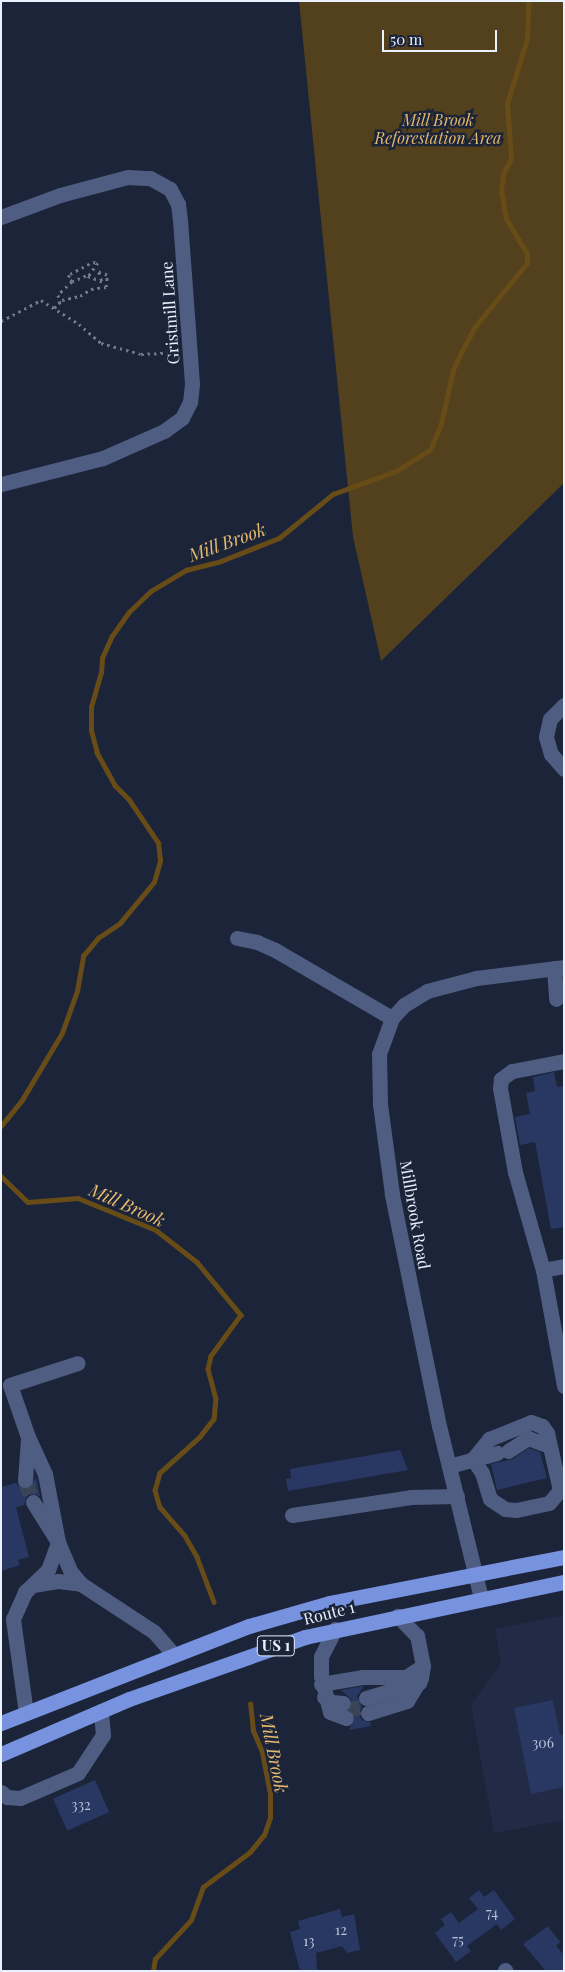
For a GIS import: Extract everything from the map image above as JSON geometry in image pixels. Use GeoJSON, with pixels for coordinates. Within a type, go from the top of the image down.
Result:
{"type":"FeatureCollection","features":[{"type":"Feature","properties":{"kind":"main road","name":"Route 1"},"geometry":{"type":"LineString","coordinates":[[1,1723],[172,1654],[249,1626],[329,1603],[564,1557]]}},
{"type":"Feature","properties":{"kind":"main road","name":"Route 1"},"geometry":{"type":"LineString","coordinates":[[1,1754],[101,1711],[254,1652],[336,1629],[564,1582]]}},
{"type":"Feature","properties":{"kind":"street","name":"Gristmill Lane"},"geometry":{"type":"LineString","coordinates":[[1,216],[60,195],[128,177],[150,178],[170,190],[174,195],[180,220],[192,384],[190,402],[182,418],[164,431],[91,462],[1,484]]}},
{"type":"Feature","properties":{"kind":"street"},"geometry":{"type":"LineString","coordinates":[[564,705],[550,719],[546,737],[551,754],[564,769]]}},
{"type":"Feature","properties":{"kind":"street"},"geometry":{"type":"LineString","coordinates":[[237,938],[257,942],[275,950],[392,1018]]}},
{"type":"Feature","properties":{"kind":"street"},"geometry":{"type":"LineString","coordinates":[[556,1000],[559,967]]}},
{"type":"Feature","properties":{"kind":"street","name":"Millbrook Road"},"geometry":{"type":"LineString","coordinates":[[481,1598],[449,1466],[394,1204],[380,1104],[379,1054],[392,1018],[414,998],[440,986],[559,967]]}},
{"type":"Feature","properties":{"kind":"street"},"geometry":{"type":"LineString","coordinates":[[564,1061],[512,1071],[500,1082],[501,1104],[515,1172],[543,1270],[564,1386]]}},
{"type":"Feature","properties":{"kind":"street"},"geometry":{"type":"LineString","coordinates":[[543,1270],[564,1266]]}},
{"type":"Feature","properties":{"kind":"street"},"geometry":{"type":"LineString","coordinates":[[26,1713],[13,1619],[21,1599],[48,1570],[58,1542],[52,1497],[6,1386],[78,1362]]}},
{"type":"Feature","properties":{"kind":"street"},"geometry":{"type":"LineString","coordinates":[[526,1422],[542,1426],[550,1441],[561,1481],[558,1494],[549,1503],[516,1510],[499,1506],[490,1499],[482,1473],[473,1459],[484,1442],[495,1435],[526,1422]]}},
{"type":"Feature","properties":{"kind":"street"},"geometry":{"type":"LineString","coordinates":[[473,1459],[494,1445],[529,1431],[539,1435],[544,1444],[555,1485],[549,1503]]}},
{"type":"Feature","properties":{"kind":"street"},"geometry":{"type":"LineString","coordinates":[[25,1480],[28,1437]]}},
{"type":"Feature","properties":{"kind":"street"},"geometry":{"type":"LineString","coordinates":[[449,1466],[503,1452],[528,1438],[544,1444]]}},
{"type":"Feature","properties":{"kind":"street"},"geometry":{"type":"LineString","coordinates":[[292,1515],[411,1497],[457,1496]]}},
{"type":"Feature","properties":{"kind":"street"},"geometry":{"type":"LineString","coordinates":[[33,1502],[58,1542],[71,1572],[81,1584],[154,1632],[172,1654]]}},
{"type":"Feature","properties":{"kind":"street"},"geometry":{"type":"LineString","coordinates":[[33,1584],[58,1581],[81,1584]]}},
{"type":"Feature","properties":{"kind":"street"},"geometry":{"type":"LineString","coordinates":[[367,1706],[407,1701],[420,1682],[423,1666],[417,1636],[398,1616]]}},
{"type":"Feature","properties":{"kind":"street"},"geometry":{"type":"LineString","coordinates":[[336,1629],[321,1657],[323,1690],[332,1702],[345,1710]]}},
{"type":"Feature","properties":{"kind":"street"},"geometry":{"type":"LineString","coordinates":[[323,1690],[363,1677],[406,1677],[423,1666]]}},
{"type":"Feature","properties":{"kind":"street"},"geometry":{"type":"LineString","coordinates":[[1,1792],[7,1797],[20,1798],[78,1773],[103,1735],[101,1711]]}},
{"type":"Feature","properties":{"kind":"path"},"geometry":{"type":"LineString","coordinates":[[61,301],[58,295],[72,282],[89,276],[98,263],[93,262],[70,274],[68,277],[72,282]]}},
{"type":"Feature","properties":{"kind":"path"},"geometry":{"type":"LineString","coordinates":[[54,308],[61,301],[108,284],[103,272],[99,274],[102,282],[89,276]]}},
{"type":"Feature","properties":{"kind":"path"},"geometry":{"type":"LineString","coordinates":[[1,321],[38,300],[54,308],[101,342],[134,352],[181,352]]}},
{"type":"Feature","properties":{"kind":"shaded area"},"geometry":{"type":"Polygon","coordinates":[[[564,1615],[564,1820],[494,1833],[471,1705],[501,1664],[495,1629],[564,1615]]]}},
{"type":"Feature","properties":{"kind":"green space","name":"Mill Brook Reforestation Area"},"geometry":{"type":"Polygon","coordinates":[[[299,1],[564,1],[564,483],[381,661],[353,537],[299,1]]]}},
{"type":"Feature","properties":{"kind":"building"},"geometry":{"type":"Polygon","coordinates":[[[554,1072],[557,1087],[564,1086],[564,1227],[551,1229],[535,1142],[520,1145],[515,1117],[530,1114],[526,1093],[535,1091],[533,1077],[554,1072]]]}},
{"type":"Feature","properties":{"kind":"building"},"geometry":{"type":"Polygon","coordinates":[[[529,1448],[540,1452],[547,1478],[497,1490],[491,1464],[513,1459],[529,1448]]]}},
{"type":"Feature","properties":{"kind":"building"},"geometry":{"type":"Polygon","coordinates":[[[400,1450],[408,1470],[288,1491],[286,1479],[291,1478],[290,1469],[400,1450]]]}},
{"type":"Feature","properties":{"kind":"building"},"geometry":{"type":"Polygon","coordinates":[[[36,1477],[40,1496],[28,1494],[24,1505],[16,1507],[29,1557],[18,1560],[20,1565],[1,1571],[1,1487],[16,1483],[20,1488],[29,1489],[36,1477]]]}},
{"type":"Feature","properties":{"kind":"building"},"geometry":{"type":"Polygon","coordinates":[[[364,1686],[357,1696],[362,1706],[359,1715],[362,1720],[370,1722],[371,1726],[349,1730],[355,1716],[350,1709],[351,1699],[341,1690],[364,1686]]]}},
{"type":"Feature","properties":{"kind":"building"},"geometry":{"type":"Polygon","coordinates":[[[553,1700],[560,1735],[564,1735],[564,1787],[531,1794],[514,1708],[553,1700]]]}},
{"type":"Feature","properties":{"kind":"building"},"geometry":{"type":"Polygon","coordinates":[[[95,1780],[109,1812],[67,1831],[53,1799],[95,1780]]]}},
{"type":"Feature","properties":{"kind":"building"},"geometry":{"type":"Polygon","coordinates":[[[479,1890],[484,1897],[494,1890],[515,1919],[501,1930],[497,1924],[467,1946],[471,1951],[456,1962],[435,1933],[445,1925],[441,1919],[451,1912],[459,1923],[478,1909],[469,1898],[479,1890]]]}},
{"type":"Feature","properties":{"kind":"building"},"geometry":{"type":"Polygon","coordinates":[[[340,1909],[342,1917],[354,1914],[360,1950],[347,1953],[342,1946],[316,1953],[317,1971],[300,1971],[290,1932],[300,1929],[298,1921],[340,1909]]]}},
{"type":"Feature","properties":{"kind":"building"},"geometry":{"type":"Polygon","coordinates":[[[548,1926],[560,1942],[556,1946],[564,1955],[564,1971],[546,1971],[523,1944],[548,1926]]]}},
{"type":"Feature","properties":{"kind":"waterway","name":"Mill Brook"},"geometry":{"type":"LineString","coordinates":[[1,1126],[22,1100],[62,1033],[77,991],[83,956],[98,938],[120,923],[154,882],[160,861],[158,843],[129,800],[115,786],[97,753],[91,731],[91,707],[101,673],[102,658],[112,636],[129,612],[151,591],[186,570],[221,561],[279,538],[333,494],[396,471],[430,450],[441,424],[453,370],[462,351],[474,328],[527,263],[527,254],[506,219],[501,191],[503,174],[511,159],[507,104],[527,39],[528,1]]}},
{"type":"Feature","properties":{"kind":"waterway","name":"Mill Brook"},"geometry":{"type":"LineString","coordinates":[[1,1176],[28,1202],[78,1198],[156,1230],[197,1262],[241,1315],[211,1356],[208,1369],[216,1398],[214,1419],[200,1437],[160,1473],[155,1490],[160,1507],[185,1536],[197,1557],[214,1602]]}},
{"type":"Feature","properties":{"kind":"waterway","name":"Mill Brook"},"geometry":{"type":"LineString","coordinates":[[153,1971],[155,1959],[191,1920],[203,1887],[250,1852],[264,1835],[270,1818],[270,1794],[262,1752],[253,1731],[250,1704]]}},
{"type":"Feature","properties":{"kind":"tunnel"},"geometry":{"type":"LineString","coordinates":[[25,1480],[33,1502]]}},
{"type":"Feature","properties":{"kind":"tunnel"},"geometry":{"type":"LineString","coordinates":[[345,1710],[367,1706]]}}]}
